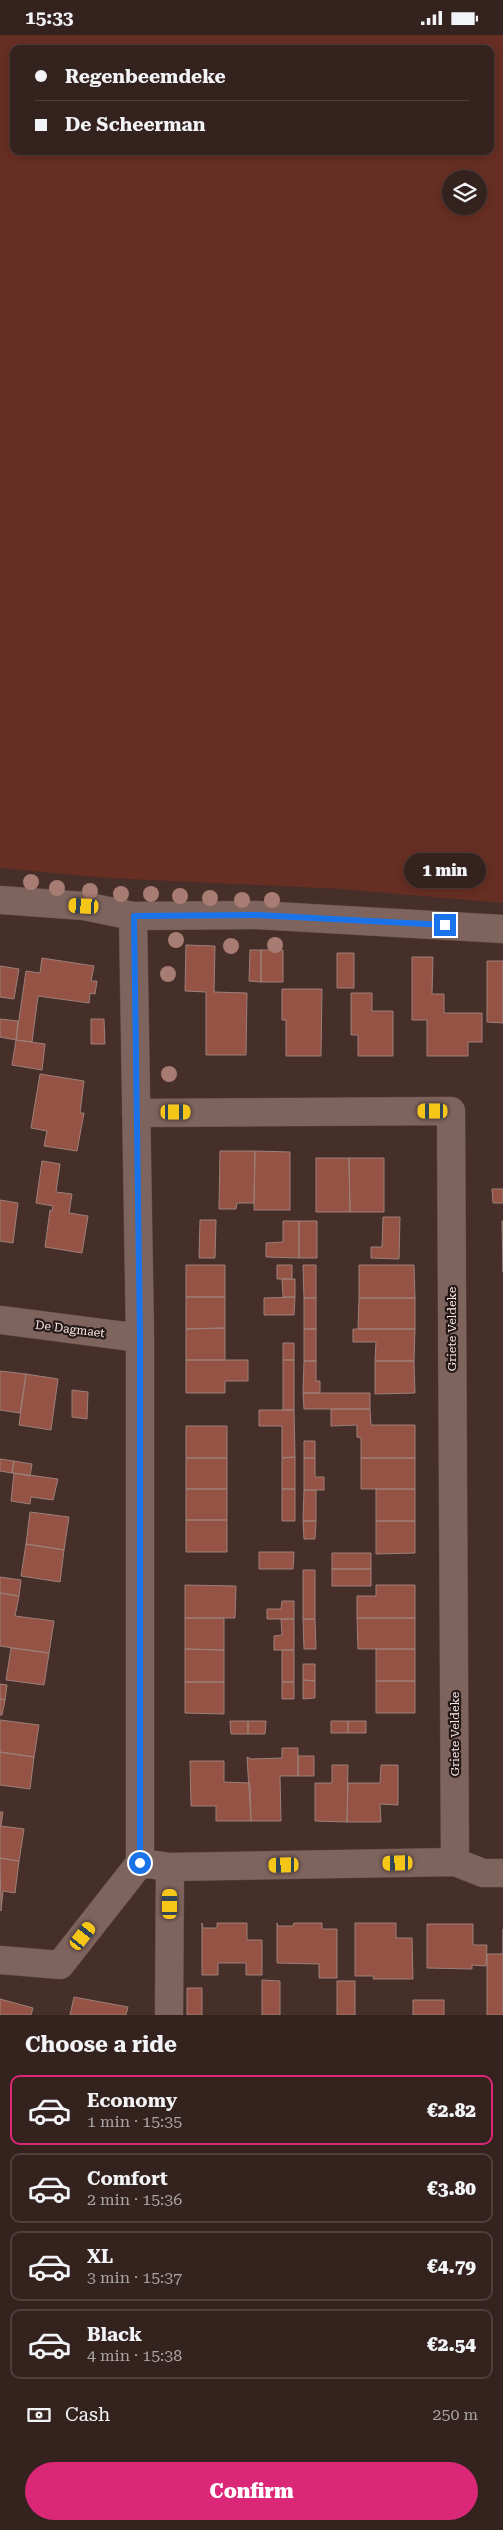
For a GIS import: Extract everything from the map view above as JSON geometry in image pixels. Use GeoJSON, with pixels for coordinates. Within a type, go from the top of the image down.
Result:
{"type":"FeatureCollection","features":[{"type":"Feature","properties":{"kind":"street"},"geometry":{"type":"LineString","coordinates":[[0,899],[84,906],[134,916],[257,915],[503,929]]}},
{"type":"Feature","properties":{"kind":"street"},"geometry":{"type":"LineString","coordinates":[[0,1960],[60,1965],[140,1863],[140,1338],[134,916]]}},
{"type":"Feature","properties":{"kind":"street","name":"Griete Veldeke"},"geometry":{"type":"LineString","coordinates":[[136,1113],[451,1111],[455,1861]]}},
{"type":"Feature","properties":{"kind":"street","name":"De Dagmaet"},"geometry":{"type":"LineString","coordinates":[[0,1320],[140,1338]]}},
{"type":"Feature","properties":{"kind":"street"},"geometry":{"type":"LineString","coordinates":[[140,1863],[170,1867],[455,1861],[484,1873],[503,1873]]}},
{"type":"Feature","properties":{"kind":"street"},"geometry":{"type":"LineString","coordinates":[[169,2015],[170,1867]]}},
{"type":"Feature","properties":{"kind":"shaded area"},"geometry":{"type":"Polygon","coordinates":[[[0,35],[503,35],[503,903],[342,889],[108,878],[0,868],[0,35]]]}},
{"type":"Feature","properties":{"kind":"building"},"geometry":{"type":"Polygon","coordinates":[[[186,945],[215,946],[214,992],[247,993],[246,1055],[206,1055],[206,992],[185,991],[186,945]]]}},
{"type":"Feature","properties":{"kind":"building"},"geometry":{"type":"Polygon","coordinates":[[[250,950],[261,950],[261,982],[249,981],[250,950]]]}},
{"type":"Feature","properties":{"kind":"building"},"geometry":{"type":"Polygon","coordinates":[[[261,950],[283,950],[283,982],[261,982],[261,950]]]}},
{"type":"Feature","properties":{"kind":"building"},"geometry":{"type":"Polygon","coordinates":[[[337,953],[354,953],[354,988],[337,988],[337,953]]]}},
{"type":"Feature","properties":{"kind":"building"},"geometry":{"type":"Polygon","coordinates":[[[412,957],[433,957],[432,994],[444,994],[444,1013],[482,1013],[482,1042],[468,1042],[468,1056],[427,1056],[427,1020],[412,1020],[412,957]]]}},
{"type":"Feature","properties":{"kind":"building"},"geometry":{"type":"Polygon","coordinates":[[[42,958],[94,966],[91,981],[97,981],[95,994],[90,993],[89,1003],[38,996],[32,1042],[16,1040],[26,971],[40,973],[42,958]]]}},
{"type":"Feature","properties":{"kind":"building"},"geometry":{"type":"Polygon","coordinates":[[[487,961],[503,961],[503,1023],[487,1022],[487,961]]]}},
{"type":"Feature","properties":{"kind":"building"},"geometry":{"type":"Polygon","coordinates":[[[0,966],[19,969],[14,999],[0,997],[0,966]]]}},
{"type":"Feature","properties":{"kind":"building"},"geometry":{"type":"Polygon","coordinates":[[[282,989],[322,989],[321,1056],[286,1056],[286,1020],[282,1020],[282,989]]]}},
{"type":"Feature","properties":{"kind":"building"},"geometry":{"type":"Polygon","coordinates":[[[351,993],[372,993],[372,1011],[393,1011],[393,1056],[358,1056],[358,1035],[351,1035],[351,993]]]}},
{"type":"Feature","properties":{"kind":"building"},"geometry":{"type":"Polygon","coordinates":[[[0,1019],[18,1021],[16,1040],[0,1037],[0,1019]]]}},
{"type":"Feature","properties":{"kind":"building"},"geometry":{"type":"Polygon","coordinates":[[[91,1019],[104,1019],[105,1044],[91,1044],[91,1019]]]}},
{"type":"Feature","properties":{"kind":"building"},"geometry":{"type":"Polygon","coordinates":[[[16,1040],[45,1044],[42,1070],[12,1065],[16,1040]]]}},
{"type":"Feature","properties":{"kind":"building"},"geometry":{"type":"Polygon","coordinates":[[[40,1074],[84,1081],[80,1113],[84,1113],[77,1151],[44,1146],[47,1131],[31,1128],[40,1074]]]}},
{"type":"Feature","properties":{"kind":"building"},"geometry":{"type":"Polygon","coordinates":[[[220,1151],[255,1151],[254,1203],[237,1203],[236,1209],[219,1209],[220,1151]]]}},
{"type":"Feature","properties":{"kind":"building"},"geometry":{"type":"Polygon","coordinates":[[[255,1151],[290,1152],[290,1210],[254,1210],[255,1151]]]}},
{"type":"Feature","properties":{"kind":"building"},"geometry":{"type":"Polygon","coordinates":[[[316,1158],[349,1158],[350,1212],[316,1212],[316,1158]]]}},
{"type":"Feature","properties":{"kind":"building"},"geometry":{"type":"Polygon","coordinates":[[[349,1158],[384,1158],[384,1212],[350,1212],[349,1158]]]}},
{"type":"Feature","properties":{"kind":"building"},"geometry":{"type":"Polygon","coordinates":[[[42,1161],[60,1164],[56,1192],[72,1194],[69,1213],[88,1216],[82,1253],[45,1247],[50,1210],[52,1211],[53,1206],[36,1203],[42,1161]]]}},
{"type":"Feature","properties":{"kind":"building"},"geometry":{"type":"Polygon","coordinates":[[[492,1189],[503,1189],[503,1203],[493,1203],[492,1189]]]}},
{"type":"Feature","properties":{"kind":"building"},"geometry":{"type":"Polygon","coordinates":[[[0,1200],[18,1203],[13,1243],[0,1241],[0,1200]]]}},
{"type":"Feature","properties":{"kind":"building"},"geometry":{"type":"Polygon","coordinates":[[[383,1217],[400,1217],[399,1259],[371,1258],[371,1247],[382,1247],[383,1217]]]}},
{"type":"Feature","properties":{"kind":"building"},"geometry":{"type":"Polygon","coordinates":[[[200,1220],[216,1220],[215,1258],[199,1258],[200,1220]]]}},
{"type":"Feature","properties":{"kind":"building"},"geometry":{"type":"Polygon","coordinates":[[[283,1221],[299,1221],[299,1258],[266,1257],[266,1243],[283,1242],[283,1221]]]}},
{"type":"Feature","properties":{"kind":"building"},"geometry":{"type":"Polygon","coordinates":[[[299,1221],[317,1221],[317,1258],[299,1258],[299,1221]]]}},
{"type":"Feature","properties":{"kind":"building"},"geometry":{"type":"Polygon","coordinates":[[[502,1221],[503,1221],[503,1272],[502,1221]]]}},
{"type":"Feature","properties":{"kind":"building"},"geometry":{"type":"Polygon","coordinates":[[[186,1265],[225,1265],[225,1297],[186,1297],[186,1265]]]}},
{"type":"Feature","properties":{"kind":"building"},"geometry":{"type":"Polygon","coordinates":[[[277,1265],[292,1265],[292,1279],[277,1279],[277,1265]]]}},
{"type":"Feature","properties":{"kind":"building"},"geometry":{"type":"Polygon","coordinates":[[[303,1265],[316,1265],[316,1298],[304,1298],[303,1265]]]}},
{"type":"Feature","properties":{"kind":"building"},"geometry":{"type":"Polygon","coordinates":[[[359,1265],[414,1265],[415,1298],[359,1298],[359,1265]]]}},
{"type":"Feature","properties":{"kind":"building"},"geometry":{"type":"Polygon","coordinates":[[[282,1279],[295,1279],[295,1297],[283,1297],[282,1279]]]}},
{"type":"Feature","properties":{"kind":"building"},"geometry":{"type":"Polygon","coordinates":[[[186,1297],[225,1297],[225,1328],[186,1329],[186,1297]]]}},
{"type":"Feature","properties":{"kind":"building"},"geometry":{"type":"Polygon","coordinates":[[[295,1297],[294,1315],[264,1315],[264,1298],[295,1297]]]}},
{"type":"Feature","properties":{"kind":"building"},"geometry":{"type":"Polygon","coordinates":[[[304,1298],[316,1298],[316,1329],[304,1329],[304,1298]]]}},
{"type":"Feature","properties":{"kind":"building"},"geometry":{"type":"Polygon","coordinates":[[[359,1298],[415,1298],[415,1329],[358,1329],[359,1298]]]}},
{"type":"Feature","properties":{"kind":"building"},"geometry":{"type":"Polygon","coordinates":[[[225,1328],[225,1360],[186,1360],[186,1329],[225,1328]]]}},
{"type":"Feature","properties":{"kind":"building"},"geometry":{"type":"Polygon","coordinates":[[[304,1329],[316,1329],[316,1361],[304,1361],[304,1329]]]}},
{"type":"Feature","properties":{"kind":"building"},"geometry":{"type":"Polygon","coordinates":[[[353,1329],[415,1329],[414,1361],[375,1361],[376,1342],[353,1342],[353,1329]]]}},
{"type":"Feature","properties":{"kind":"building"},"geometry":{"type":"Polygon","coordinates":[[[283,1343],[294,1343],[294,1360],[283,1360],[283,1343]]]}},
{"type":"Feature","properties":{"kind":"building"},"geometry":{"type":"Polygon","coordinates":[[[186,1360],[248,1360],[248,1381],[225,1381],[225,1393],[186,1393],[186,1360]]]}},
{"type":"Feature","properties":{"kind":"building"},"geometry":{"type":"Polygon","coordinates":[[[283,1360],[294,1360],[294,1410],[283,1410],[283,1360]]]}},
{"type":"Feature","properties":{"kind":"building"},"geometry":{"type":"Polygon","coordinates":[[[304,1361],[316,1361],[316,1381],[320,1381],[320,1393],[303,1393],[304,1361]]]}},
{"type":"Feature","properties":{"kind":"building"},"geometry":{"type":"Polygon","coordinates":[[[375,1361],[414,1361],[415,1393],[375,1394],[375,1361]]]}},
{"type":"Feature","properties":{"kind":"building"},"geometry":{"type":"Polygon","coordinates":[[[0,1371],[26,1374],[20,1413],[0,1410],[0,1371]]]}},
{"type":"Feature","properties":{"kind":"building"},"geometry":{"type":"Polygon","coordinates":[[[26,1374],[58,1379],[51,1430],[19,1425],[26,1374]]]}},
{"type":"Feature","properties":{"kind":"building"},"geometry":{"type":"Polygon","coordinates":[[[72,1390],[88,1392],[87,1419],[72,1417],[72,1390]]]}},
{"type":"Feature","properties":{"kind":"building"},"geometry":{"type":"Polygon","coordinates":[[[303,1393],[370,1393],[370,1409],[304,1409],[303,1393]]]}},
{"type":"Feature","properties":{"kind":"building"},"geometry":{"type":"Polygon","coordinates":[[[331,1409],[370,1409],[371,1425],[415,1425],[415,1458],[361,1458],[361,1438],[357,1437],[357,1425],[331,1426],[331,1409]]]}},
{"type":"Feature","properties":{"kind":"building"},"geometry":{"type":"Polygon","coordinates":[[[259,1410],[294,1410],[295,1457],[282,1458],[282,1426],[259,1426],[259,1410]]]}},
{"type":"Feature","properties":{"kind":"building"},"geometry":{"type":"Polygon","coordinates":[[[186,1426],[227,1426],[227,1458],[186,1458],[186,1426]]]}},
{"type":"Feature","properties":{"kind":"building"},"geometry":{"type":"Polygon","coordinates":[[[304,1441],[315,1441],[315,1458],[304,1458],[304,1441]]]}},
{"type":"Feature","properties":{"kind":"building"},"geometry":{"type":"Polygon","coordinates":[[[295,1457],[295,1489],[282,1489],[282,1458],[295,1457]]]}},
{"type":"Feature","properties":{"kind":"building"},"geometry":{"type":"Polygon","coordinates":[[[186,1458],[227,1458],[227,1489],[186,1489],[186,1458]]]}},
{"type":"Feature","properties":{"kind":"building"},"geometry":{"type":"Polygon","coordinates":[[[304,1458],[315,1458],[315,1477],[324,1477],[324,1490],[304,1490],[304,1458]]]}},
{"type":"Feature","properties":{"kind":"building"},"geometry":{"type":"Polygon","coordinates":[[[361,1458],[415,1458],[415,1489],[361,1489],[361,1458]]]}},
{"type":"Feature","properties":{"kind":"building"},"geometry":{"type":"Polygon","coordinates":[[[0,1459],[14,1461],[12,1473],[0,1471],[0,1459]]]}},
{"type":"Feature","properties":{"kind":"building"},"geometry":{"type":"Polygon","coordinates":[[[14,1461],[32,1464],[30,1476],[12,1473],[14,1461]]]}},
{"type":"Feature","properties":{"kind":"building"},"geometry":{"type":"Polygon","coordinates":[[[14,1473],[58,1479],[53,1500],[31,1497],[30,1504],[11,1501],[14,1473]]]}},
{"type":"Feature","properties":{"kind":"building"},"geometry":{"type":"Polygon","coordinates":[[[186,1489],[227,1489],[227,1520],[186,1520],[186,1489]]]}},
{"type":"Feature","properties":{"kind":"building"},"geometry":{"type":"Polygon","coordinates":[[[282,1489],[295,1489],[295,1521],[282,1521],[282,1489]]]}},
{"type":"Feature","properties":{"kind":"building"},"geometry":{"type":"Polygon","coordinates":[[[376,1489],[415,1489],[415,1521],[376,1521],[376,1489]]]}},
{"type":"Feature","properties":{"kind":"building"},"geometry":{"type":"Polygon","coordinates":[[[304,1490],[316,1490],[316,1521],[303,1521],[304,1490]]]}},
{"type":"Feature","properties":{"kind":"building"},"geometry":{"type":"Polygon","coordinates":[[[30,1512],[69,1517],[64,1550],[26,1544],[30,1512]]]}},
{"type":"Feature","properties":{"kind":"building"},"geometry":{"type":"Polygon","coordinates":[[[186,1520],[227,1520],[227,1552],[186,1552],[186,1520]]]}},
{"type":"Feature","properties":{"kind":"building"},"geometry":{"type":"Polygon","coordinates":[[[303,1521],[316,1521],[315,1539],[304,1539],[303,1521]]]}},
{"type":"Feature","properties":{"kind":"building"},"geometry":{"type":"Polygon","coordinates":[[[376,1521],[415,1521],[415,1553],[376,1554],[376,1521]]]}},
{"type":"Feature","properties":{"kind":"building"},"geometry":{"type":"Polygon","coordinates":[[[26,1544],[64,1550],[60,1582],[21,1576],[26,1544]]]}},
{"type":"Feature","properties":{"kind":"building"},"geometry":{"type":"Polygon","coordinates":[[[259,1552],[294,1552],[293,1569],[259,1569],[259,1552]]]}},
{"type":"Feature","properties":{"kind":"building"},"geometry":{"type":"Polygon","coordinates":[[[332,1553],[371,1553],[371,1569],[332,1569],[332,1553]]]}},
{"type":"Feature","properties":{"kind":"building"},"geometry":{"type":"Polygon","coordinates":[[[332,1569],[371,1569],[371,1586],[332,1586],[332,1569]]]}},
{"type":"Feature","properties":{"kind":"building"},"geometry":{"type":"Polygon","coordinates":[[[303,1570],[315,1570],[315,1619],[303,1619],[303,1570]]]}},
{"type":"Feature","properties":{"kind":"building"},"geometry":{"type":"Polygon","coordinates":[[[0,1577],[21,1580],[19,1596],[0,1593],[0,1577]]]}},
{"type":"Feature","properties":{"kind":"building"},"geometry":{"type":"Polygon","coordinates":[[[185,1585],[236,1586],[235,1618],[185,1618],[185,1585]]]}},
{"type":"Feature","properties":{"kind":"building"},"geometry":{"type":"Polygon","coordinates":[[[376,1585],[415,1585],[415,1618],[357,1618],[357,1596],[376,1596],[376,1585]]]}},
{"type":"Feature","properties":{"kind":"building"},"geometry":{"type":"Polygon","coordinates":[[[0,1593],[19,1596],[15,1616],[54,1621],[49,1653],[0,1646],[0,1593]]]}},
{"type":"Feature","properties":{"kind":"building"},"geometry":{"type":"Polygon","coordinates":[[[282,1601],[294,1601],[294,1619],[267,1619],[267,1609],[281,1609],[282,1601]]]}},
{"type":"Feature","properties":{"kind":"building"},"geometry":{"type":"Polygon","coordinates":[[[185,1618],[224,1618],[224,1650],[185,1649],[185,1618]]]}},
{"type":"Feature","properties":{"kind":"building"},"geometry":{"type":"Polygon","coordinates":[[[357,1618],[415,1618],[415,1649],[358,1649],[357,1618]]]}},
{"type":"Feature","properties":{"kind":"building"},"geometry":{"type":"Polygon","coordinates":[[[281,1619],[294,1619],[294,1650],[274,1650],[274,1636],[282,1635],[281,1619]]]}},
{"type":"Feature","properties":{"kind":"building"},"geometry":{"type":"Polygon","coordinates":[[[303,1619],[315,1619],[316,1649],[304,1649],[303,1619]]]}},
{"type":"Feature","properties":{"kind":"building"},"geometry":{"type":"Polygon","coordinates":[[[11,1648],[49,1653],[44,1685],[6,1680],[11,1648]]]}},
{"type":"Feature","properties":{"kind":"building"},"geometry":{"type":"Polygon","coordinates":[[[185,1649],[224,1650],[224,1682],[185,1682],[185,1649]]]}},
{"type":"Feature","properties":{"kind":"building"},"geometry":{"type":"Polygon","coordinates":[[[376,1649],[415,1649],[415,1681],[376,1681],[376,1649]]]}},
{"type":"Feature","properties":{"kind":"building"},"geometry":{"type":"Polygon","coordinates":[[[282,1650],[294,1650],[294,1682],[282,1682],[282,1650]]]}},
{"type":"Feature","properties":{"kind":"building"},"geometry":{"type":"Polygon","coordinates":[[[303,1664],[315,1664],[315,1681],[303,1680],[303,1664]]]}},
{"type":"Feature","properties":{"kind":"building"},"geometry":{"type":"Polygon","coordinates":[[[303,1680],[315,1681],[315,1698],[303,1699],[303,1680]]]}},
{"type":"Feature","properties":{"kind":"building"},"geometry":{"type":"Polygon","coordinates":[[[376,1681],[415,1681],[415,1713],[376,1713],[376,1681]]]}},
{"type":"Feature","properties":{"kind":"building"},"geometry":{"type":"Polygon","coordinates":[[[185,1682],[224,1682],[224,1714],[185,1713],[185,1682]]]}},
{"type":"Feature","properties":{"kind":"building"},"geometry":{"type":"Polygon","coordinates":[[[282,1682],[294,1682],[294,1699],[282,1699],[282,1682]]]}},
{"type":"Feature","properties":{"kind":"building"},"geometry":{"type":"Polygon","coordinates":[[[0,1684],[7,1685],[5,1700],[0,1699],[0,1684]]]}},
{"type":"Feature","properties":{"kind":"building"},"geometry":{"type":"Polygon","coordinates":[[[0,1699],[5,1700],[2,1715],[0,1715],[0,1699]]]}},
{"type":"Feature","properties":{"kind":"building"},"geometry":{"type":"Polygon","coordinates":[[[0,1720],[39,1725],[34,1757],[0,1752],[0,1720]]]}},
{"type":"Feature","properties":{"kind":"building"},"geometry":{"type":"Polygon","coordinates":[[[230,1721],[248,1721],[248,1734],[231,1734],[230,1721]]]}},
{"type":"Feature","properties":{"kind":"building"},"geometry":{"type":"Polygon","coordinates":[[[248,1721],[266,1721],[265,1734],[248,1734],[248,1721]]]}},
{"type":"Feature","properties":{"kind":"building"},"geometry":{"type":"Polygon","coordinates":[[[331,1721],[348,1721],[348,1733],[331,1733],[331,1721]]]}},
{"type":"Feature","properties":{"kind":"building"},"geometry":{"type":"Polygon","coordinates":[[[348,1721],[366,1721],[366,1733],[348,1733],[348,1721]]]}},
{"type":"Feature","properties":{"kind":"building"},"geometry":{"type":"Polygon","coordinates":[[[282,1748],[298,1748],[298,1776],[280,1776],[281,1821],[251,1821],[247,1757],[251,1759],[282,1758],[282,1748]]]}},
{"type":"Feature","properties":{"kind":"building"},"geometry":{"type":"Polygon","coordinates":[[[0,1752],[34,1757],[30,1789],[0,1785],[0,1752]]]}},
{"type":"Feature","properties":{"kind":"building"},"geometry":{"type":"Polygon","coordinates":[[[298,1756],[314,1756],[314,1776],[298,1776],[298,1756]]]}},
{"type":"Feature","properties":{"kind":"building"},"geometry":{"type":"Polygon","coordinates":[[[190,1761],[224,1761],[224,1782],[250,1783],[251,1821],[216,1821],[216,1806],[191,1806],[190,1761]]]}},
{"type":"Feature","properties":{"kind":"building"},"geometry":{"type":"Polygon","coordinates":[[[332,1765],[348,1765],[347,1822],[315,1821],[315,1783],[332,1783],[332,1765]]]}},
{"type":"Feature","properties":{"kind":"building"},"geometry":{"type":"Polygon","coordinates":[[[381,1765],[398,1765],[398,1805],[380,1804],[381,1822],[347,1822],[348,1783],[380,1783],[381,1765]]]}},
{"type":"Feature","properties":{"kind":"building"},"geometry":{"type":"Polygon","coordinates":[[[0,1812],[3,1812],[1,1826],[24,1829],[19,1861],[0,1858],[0,1812]]]}},
{"type":"Feature","properties":{"kind":"building"},"geometry":{"type":"Polygon","coordinates":[[[0,1858],[19,1861],[15,1893],[3,1891],[1,1911],[0,1858]]]}},
{"type":"Feature","properties":{"kind":"building"},"geometry":{"type":"Polygon","coordinates":[[[202,1923],[203,1928],[217,1928],[217,1923],[247,1923],[247,1940],[262,1940],[262,1975],[246,1975],[246,1963],[218,1963],[218,1975],[202,1975],[202,1923]]]}},
{"type":"Feature","properties":{"kind":"building"},"geometry":{"type":"Polygon","coordinates":[[[277,1923],[278,1926],[293,1926],[294,1923],[322,1923],[322,1929],[337,1929],[337,1978],[319,1978],[319,1964],[277,1963],[277,1923]]]}},
{"type":"Feature","properties":{"kind":"building"},"geometry":{"type":"Polygon","coordinates":[[[355,1923],[396,1923],[396,1938],[412,1938],[413,1979],[373,1979],[374,1976],[355,1976],[355,1923]]]}},
{"type":"Feature","properties":{"kind":"building"},"geometry":{"type":"Polygon","coordinates":[[[427,1924],[473,1924],[473,1945],[487,1945],[486,1966],[472,1965],[472,1969],[427,1968],[427,1924]]]}},
{"type":"Feature","properties":{"kind":"building"},"geometry":{"type":"Polygon","coordinates":[[[487,1954],[503,1954],[503,2015],[487,2015],[487,1954]]]}},
{"type":"Feature","properties":{"kind":"building"},"geometry":{"type":"Polygon","coordinates":[[[262,1980],[280,1981],[280,2015],[262,2015],[262,1980]]]}},
{"type":"Feature","properties":{"kind":"building"},"geometry":{"type":"Polygon","coordinates":[[[337,1981],[355,1981],[355,2015],[337,2015],[337,1981]]]}},
{"type":"Feature","properties":{"kind":"building"},"geometry":{"type":"Polygon","coordinates":[[[187,1988],[202,1988],[202,2015],[187,2015],[187,1988]]]}},
{"type":"Feature","properties":{"kind":"building"},"geometry":{"type":"Polygon","coordinates":[[[74,1997],[128,2007],[126,2015],[70,2015],[74,1997]]]}},
{"type":"Feature","properties":{"kind":"building"},"geometry":{"type":"Polygon","coordinates":[[[0,1999],[33,2008],[31,2015],[0,2015],[0,1999]]]}},
{"type":"Feature","properties":{"kind":"building"},"geometry":{"type":"Polygon","coordinates":[[[413,2000],[444,2000],[444,2015],[413,2015],[413,2000]]]}},
{"type":"Feature","properties":{"kind":"route"},"geometry":{"type":"LineString","coordinates":[[140,1863],[140,1338],[134,916],[257,915],[445,925]]}}]}
